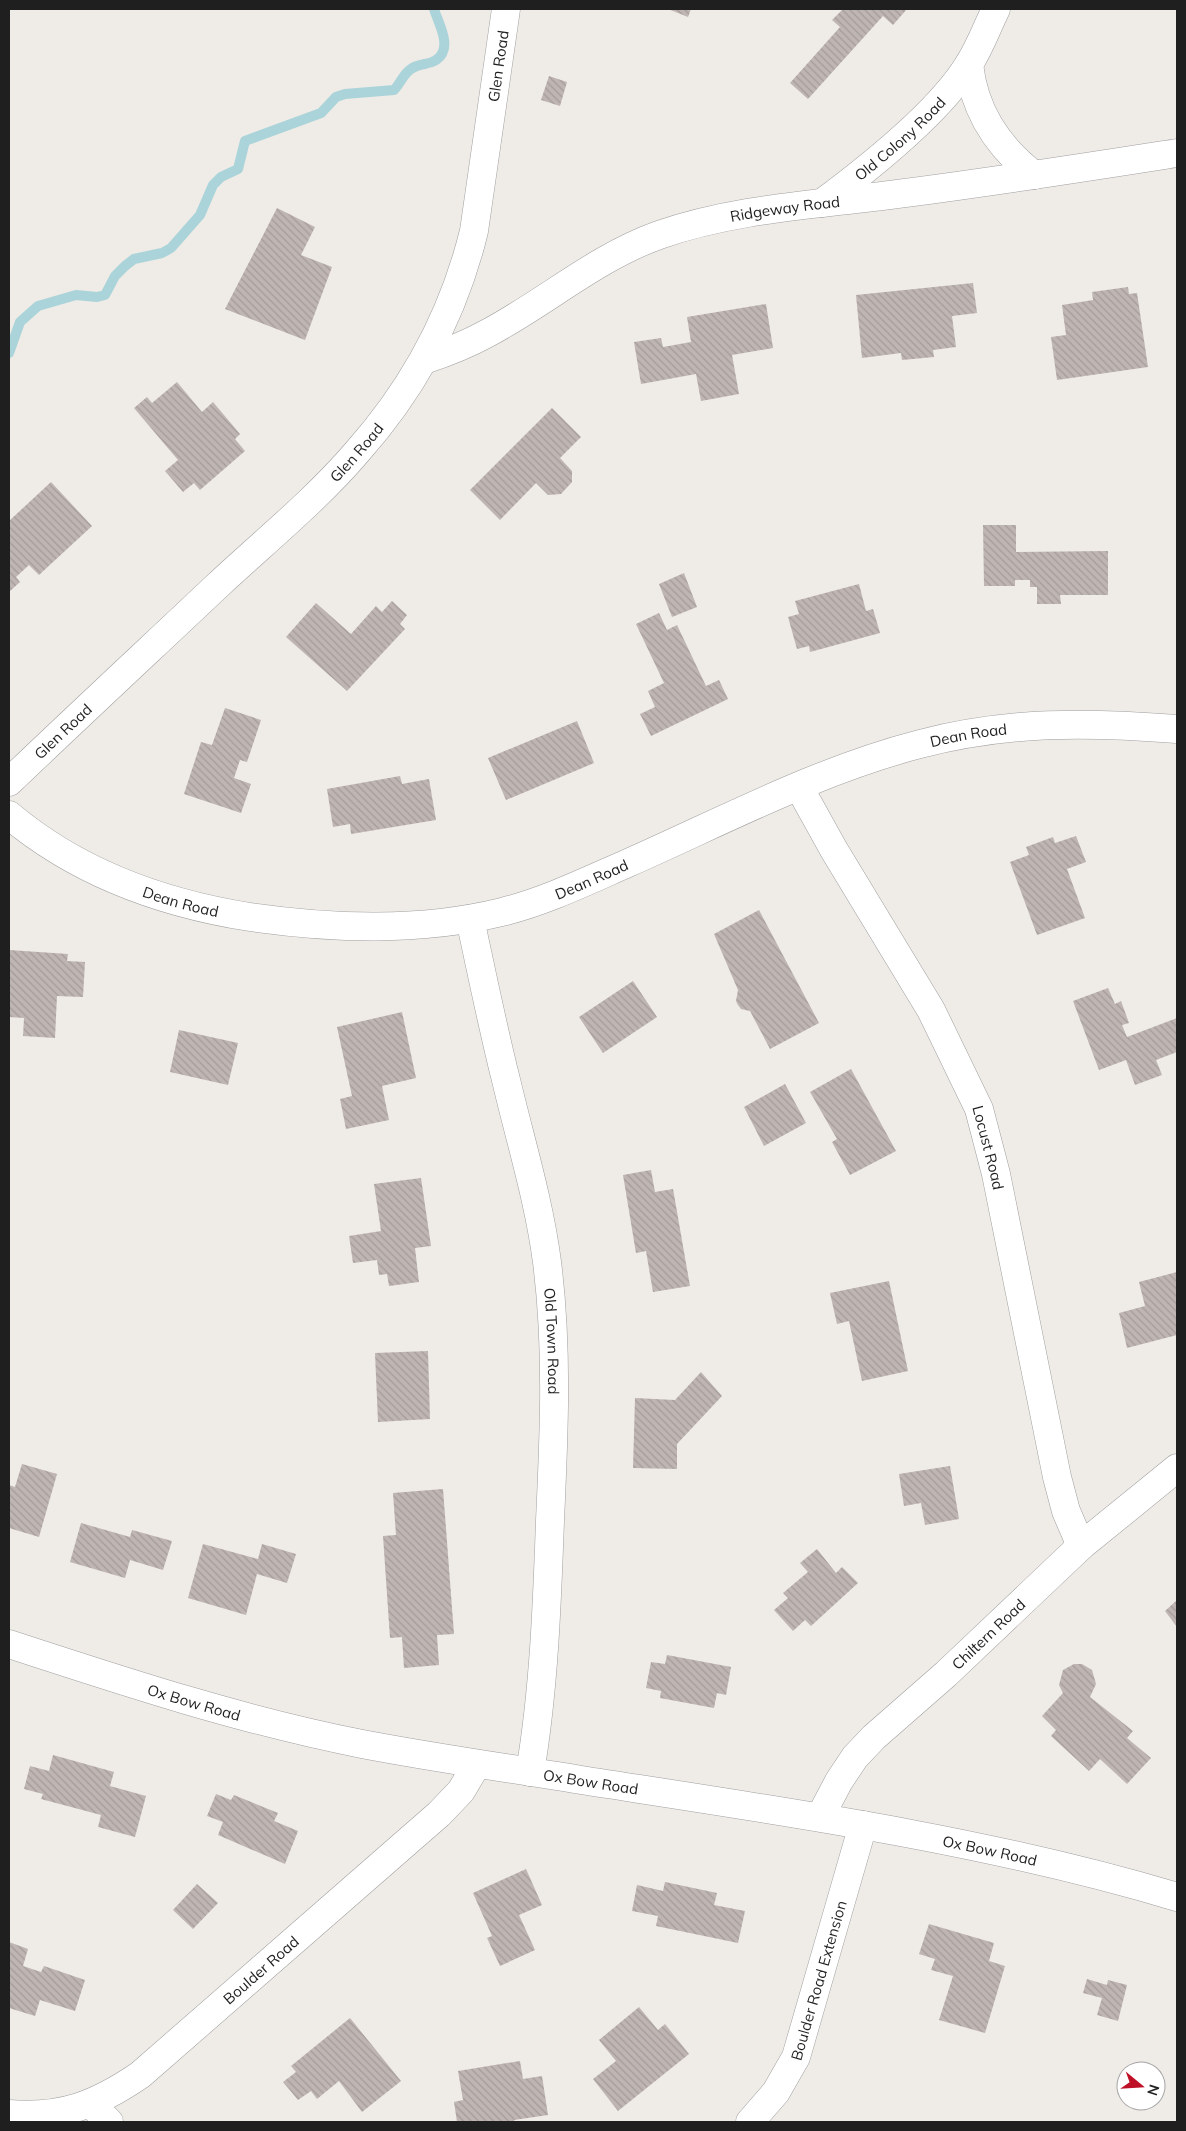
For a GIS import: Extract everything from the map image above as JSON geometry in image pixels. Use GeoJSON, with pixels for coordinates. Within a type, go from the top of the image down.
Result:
{"type":"FeatureCollection","features":[{"type":"Feature","properties":{"kind":"street","name":"Glen Road"},"geometry":{"type":"LineString","coordinates":[[9,782],[337,473],[387,416],[424,360],[454,296],[474,231],[506,9]]}},
{"type":"Feature","properties":{"kind":"street","name":"Old Colony Road"},"geometry":{"type":"LineString","coordinates":[[821,204],[899,140],[944,96],[969,64],[996,9]]}},
{"type":"Feature","properties":{"kind":"street"},"geometry":{"type":"LineString","coordinates":[[969,64],[972,88],[989,127],[1013,157],[1034,175]]}},
{"type":"Feature","properties":{"kind":"street","name":"Ridgeway Road"},"geometry":{"type":"LineString","coordinates":[[424,360],[485,335],[596,265],[658,236],[743,214],[1034,175],[1177,153]]}},
{"type":"Feature","properties":{"kind":"street","name":"Dean Road"},"geometry":{"type":"LineString","coordinates":[[9,815],[32,834],[72,860],[113,880],[153,895],[217,911],[300,924],[344,927],[406,926],[470,919],[540,901],[845,767],[920,744],[996,729],[1036,724],[1103,724],[1177,729]]}},
{"type":"Feature","properties":{"kind":"street","name":"Locust Road"},"geometry":{"type":"LineString","coordinates":[[799,787],[834,850],[931,1010],[979,1109],[996,1174],[1057,1477],[1066,1511],[1081,1546]]}},
{"type":"Feature","properties":{"kind":"street","name":"Old Town Road"},"geometry":{"type":"LineString","coordinates":[[470,919],[500,1054],[532,1184],[546,1260],[552,1315],[554,1420],[547,1610],[541,1694],[530,1772]]}},
{"type":"Feature","properties":{"kind":"street","name":"Chiltern Road"},"geometry":{"type":"LineString","coordinates":[[820,1817],[839,1781],[855,1758],[874,1737],[946,1674],[1081,1546],[1177,1468]]}},
{"type":"Feature","properties":{"kind":"street","name":"Ox Bow Road"},"geometry":{"type":"LineString","coordinates":[[9,1644],[211,1708],[359,1743],[477,1764],[863,1825],[1058,1866],[1177,1897]]}},
{"type":"Feature","properties":{"kind":"street","name":"Boulder Road"},"geometry":{"type":"LineString","coordinates":[[9,2114],[42,2116],[72,2110],[100,2113],[140,2075],[202,2023],[450,1803],[470,1779],[477,1764]]}},
{"type":"Feature","properties":{"kind":"street","name":"Boulder Road Extension"},"geometry":{"type":"LineString","coordinates":[[750,2122],[776,2092],[796,2058],[863,1825]]}},
{"type":"Feature","properties":{"kind":"building"},"geometry":{"type":"Polygon","coordinates":[[[668,9],[691,9],[688,17],[668,9]]]}},
{"type":"Feature","properties":{"kind":"building"},"geometry":{"type":"Polygon","coordinates":[[[843,9],[907,9],[893,25],[883,16],[808,99],[790,83],[840,27],[832,20],[843,9]]]}},
{"type":"Feature","properties":{"kind":"building"},"geometry":{"type":"Polygon","coordinates":[[[549,76],[567,82],[560,106],[541,100],[549,76]]]}},
{"type":"Feature","properties":{"kind":"building"},"geometry":{"type":"Polygon","coordinates":[[[277,208],[315,227],[301,255],[332,267],[305,340],[225,309],[277,208]]]}},
{"type":"Feature","properties":{"kind":"building"},"geometry":{"type":"Polygon","coordinates":[[[973,283],[977,313],[952,316],[956,347],[933,350],[934,357],[902,360],[901,353],[862,358],[856,295],[973,283]]]}},
{"type":"Feature","properties":{"kind":"building"},"geometry":{"type":"Polygon","coordinates":[[[1128,287],[1129,294],[1137,293],[1148,367],[1057,380],[1051,337],[1066,335],[1062,305],[1093,300],[1092,292],[1128,287]]]}},
{"type":"Feature","properties":{"kind":"building"},"geometry":{"type":"Polygon","coordinates":[[[766,304],[773,348],[732,355],[739,394],[701,401],[696,374],[641,384],[634,342],[661,338],[663,347],[691,342],[687,317],[766,304]]]}},
{"type":"Feature","properties":{"kind":"building"},"geometry":{"type":"Polygon","coordinates":[[[177,382],[202,412],[213,402],[240,434],[235,439],[245,451],[200,490],[194,483],[183,492],[165,471],[178,460],[134,408],[147,397],[152,403],[177,382]]]}},
{"type":"Feature","properties":{"kind":"building"},"geometry":{"type":"Polygon","coordinates":[[[552,408],[581,437],[560,458],[572,471],[572,482],[561,494],[548,495],[536,483],[500,520],[470,490],[552,408]]]}},
{"type":"Feature","properties":{"kind":"building"},"geometry":{"type":"Polygon","coordinates":[[[51,482],[92,526],[39,575],[29,565],[16,577],[20,582],[9,592],[9,521],[51,482]]]}},
{"type":"Feature","properties":{"kind":"building"},"geometry":{"type":"Polygon","coordinates":[[[983,525],[1016,525],[1016,552],[1108,551],[1108,595],[1060,595],[1061,604],[1037,604],[1037,587],[1030,587],[1030,580],[1015,580],[1015,586],[984,586],[983,525]]]}},
{"type":"Feature","properties":{"kind":"building"},"geometry":{"type":"Polygon","coordinates":[[[684,573],[697,607],[672,617],[659,584],[684,573]]]}},
{"type":"Feature","properties":{"kind":"building"},"geometry":{"type":"Polygon","coordinates":[[[859,584],[866,611],[873,609],[880,633],[810,652],[809,646],[797,649],[788,617],[799,614],[795,601],[859,584]]]}},
{"type":"Feature","properties":{"kind":"building"},"geometry":{"type":"Polygon","coordinates":[[[392,601],[407,615],[400,624],[405,629],[347,691],[286,637],[316,603],[351,634],[376,606],[382,612],[392,601]]]}},
{"type":"Feature","properties":{"kind":"building"},"geometry":{"type":"Polygon","coordinates":[[[659,613],[667,630],[677,625],[706,686],[719,680],[728,699],[651,736],[640,714],[655,707],[648,691],[664,683],[636,624],[659,613]]]}},
{"type":"Feature","properties":{"kind":"building"},"geometry":{"type":"Polygon","coordinates":[[[225,708],[261,720],[247,762],[240,760],[234,778],[251,784],[241,813],[184,794],[201,742],[212,745],[225,708]]]}},
{"type":"Feature","properties":{"kind":"building"},"geometry":{"type":"Polygon","coordinates":[[[577,721],[594,763],[506,800],[488,758],[577,721]]]}},
{"type":"Feature","properties":{"kind":"building"},"geometry":{"type":"Polygon","coordinates":[[[400,776],[402,784],[429,779],[436,820],[351,834],[350,824],[333,827],[327,789],[400,776]]]}},
{"type":"Feature","properties":{"kind":"building"},"geometry":{"type":"Polygon","coordinates":[[[1076,836],[1086,862],[1067,869],[1085,918],[1037,935],[1010,862],[1029,855],[1026,847],[1053,837],[1055,843],[1076,836]]]}},
{"type":"Feature","properties":{"kind":"building"},"geometry":{"type":"Polygon","coordinates":[[[759,910],[819,1023],[770,1049],[750,1011],[741,1009],[736,1001],[738,990],[714,934],[759,910]]]}},
{"type":"Feature","properties":{"kind":"building"},"geometry":{"type":"Polygon","coordinates":[[[9,950],[68,954],[67,961],[85,962],[83,997],[57,996],[55,1038],[23,1036],[24,1018],[9,1017],[9,950]]]}},
{"type":"Feature","properties":{"kind":"building"},"geometry":{"type":"Polygon","coordinates":[[[633,981],[657,1017],[603,1053],[579,1017],[633,981]]]}},
{"type":"Feature","properties":{"kind":"building"},"geometry":{"type":"Polygon","coordinates":[[[1108,988],[1115,1004],[1121,1001],[1129,1023],[1122,1025],[1127,1037],[1177,1018],[1177,1052],[1156,1060],[1162,1075],[1135,1085],[1126,1060],[1099,1070],[1073,1001],[1108,988]]]}},
{"type":"Feature","properties":{"kind":"building"},"geometry":{"type":"Polygon","coordinates":[[[402,1012],[416,1078],[382,1086],[389,1120],[346,1129],[340,1099],[352,1096],[337,1027],[402,1012]]]}},
{"type":"Feature","properties":{"kind":"building"},"geometry":{"type":"Polygon","coordinates":[[[179,1030],[238,1043],[228,1085],[170,1072],[179,1030]]]}},
{"type":"Feature","properties":{"kind":"building"},"geometry":{"type":"Polygon","coordinates":[[[851,1069],[896,1151],[850,1175],[832,1142],[837,1139],[810,1092],[851,1069]]]}},
{"type":"Feature","properties":{"kind":"building"},"geometry":{"type":"Polygon","coordinates":[[[785,1084],[806,1123],[764,1146],[744,1107],[785,1084]]]}},
{"type":"Feature","properties":{"kind":"building"},"geometry":{"type":"Polygon","coordinates":[[[651,1170],[655,1192],[673,1189],[690,1286],[653,1292],[646,1251],[636,1253],[623,1175],[651,1170]]]}},
{"type":"Feature","properties":{"kind":"building"},"geometry":{"type":"Polygon","coordinates":[[[421,1178],[431,1246],[415,1248],[419,1282],[389,1286],[387,1274],[379,1275],[377,1260],[353,1263],[349,1236],[381,1231],[374,1184],[421,1178]]]}},
{"type":"Feature","properties":{"kind":"building"},"geometry":{"type":"Polygon","coordinates":[[[1177,1272],[1177,1335],[1127,1348],[1119,1313],[1145,1306],[1139,1282],[1177,1272]]]}},
{"type":"Feature","properties":{"kind":"building"},"geometry":{"type":"Polygon","coordinates":[[[889,1281],[908,1371],[862,1381],[849,1321],[837,1324],[830,1293],[889,1281]]]}},
{"type":"Feature","properties":{"kind":"building"},"geometry":{"type":"Polygon","coordinates":[[[428,1351],[430,1419],[378,1422],[375,1353],[428,1351]]]}},
{"type":"Feature","properties":{"kind":"building"},"geometry":{"type":"Polygon","coordinates":[[[701,1372],[722,1396],[677,1444],[677,1469],[633,1468],[635,1398],[675,1400],[701,1372]]]}},
{"type":"Feature","properties":{"kind":"building"},"geometry":{"type":"Polygon","coordinates":[[[22,1464],[57,1474],[39,1537],[9,1528],[9,1485],[15,1487],[22,1464]]]}},
{"type":"Feature","properties":{"kind":"building"},"geometry":{"type":"Polygon","coordinates":[[[950,1466],[959,1519],[925,1525],[921,1503],[904,1506],[899,1474],[950,1466]]]}},
{"type":"Feature","properties":{"kind":"building"},"geometry":{"type":"Polygon","coordinates":[[[443,1489],[454,1634],[437,1635],[439,1665],[404,1668],[402,1637],[390,1638],[383,1536],[396,1535],[393,1493],[443,1489]]]}},
{"type":"Feature","properties":{"kind":"building"},"geometry":{"type":"Polygon","coordinates":[[[81,1523],[130,1537],[132,1530],[172,1541],[163,1570],[130,1560],[125,1578],[70,1562],[81,1523]]]}},
{"type":"Feature","properties":{"kind":"building"},"geometry":{"type":"Polygon","coordinates":[[[203,1544],[258,1559],[262,1544],[296,1554],[287,1583],[257,1574],[246,1615],[188,1598],[203,1544]]]}},
{"type":"Feature","properties":{"kind":"building"},"geometry":{"type":"Polygon","coordinates":[[[817,1549],[836,1573],[842,1567],[858,1583],[811,1626],[805,1620],[793,1631],[774,1610],[788,1598],[783,1593],[808,1572],[800,1563],[817,1549]]]}},
{"type":"Feature","properties":{"kind":"building"},"geometry":{"type":"Polygon","coordinates":[[[1177,1600],[1177,1627],[1165,1611],[1177,1600]]]}},
{"type":"Feature","properties":{"kind":"building"},"geometry":{"type":"Polygon","coordinates":[[[667,1655],[731,1667],[726,1695],[717,1693],[714,1708],[660,1698],[661,1691],[646,1688],[651,1662],[665,1664],[667,1655]]]}},
{"type":"Feature","properties":{"kind":"building"},"geometry":{"type":"Polygon","coordinates":[[[1074,1664],[1082,1664],[1092,1670],[1096,1684],[1090,1697],[1133,1731],[1127,1738],[1151,1758],[1127,1784],[1100,1759],[1089,1771],[1051,1736],[1056,1730],[1042,1716],[1063,1693],[1059,1685],[1063,1670],[1074,1664]]]}},
{"type":"Feature","properties":{"kind":"building"},"geometry":{"type":"Polygon","coordinates":[[[53,1755],[114,1772],[110,1786],[146,1796],[135,1837],[98,1827],[101,1815],[41,1799],[43,1794],[24,1789],[30,1766],[49,1771],[53,1755]]]}},
{"type":"Feature","properties":{"kind":"building"},"geometry":{"type":"Polygon","coordinates":[[[216,1794],[231,1800],[234,1795],[278,1813],[274,1821],[298,1831],[285,1864],[218,1835],[223,1822],[207,1816],[216,1794]]]}},
{"type":"Feature","properties":{"kind":"building"},"geometry":{"type":"Polygon","coordinates":[[[526,1869],[542,1905],[519,1915],[535,1950],[500,1966],[487,1938],[492,1936],[473,1893],[526,1869]]]}},
{"type":"Feature","properties":{"kind":"building"},"geometry":{"type":"Polygon","coordinates":[[[665,1882],[717,1893],[714,1905],[745,1911],[738,1943],[656,1926],[658,1916],[632,1911],[637,1885],[663,1891],[665,1882]]]}},
{"type":"Feature","properties":{"kind":"building"},"geometry":{"type":"Polygon","coordinates":[[[197,1884],[218,1903],[193,1929],[173,1910],[197,1884]]]}},
{"type":"Feature","properties":{"kind":"building"},"geometry":{"type":"Polygon","coordinates":[[[929,1924],[994,1943],[989,1961],[1005,1966],[985,2033],[939,2020],[953,1976],[931,1970],[935,1959],[919,1954],[929,1924]]]}},
{"type":"Feature","properties":{"kind":"building"},"geometry":{"type":"Polygon","coordinates":[[[9,1942],[28,1949],[23,1966],[41,1972],[44,1966],[85,1980],[75,2011],[40,2000],[35,2016],[9,2008],[9,1942]]]}},
{"type":"Feature","properties":{"kind":"building"},"geometry":{"type":"Polygon","coordinates":[[[1087,1979],[1107,1985],[1108,1980],[1127,1985],[1118,2021],[1097,2015],[1102,1998],[1083,1993],[1087,1979]]]}},
{"type":"Feature","properties":{"kind":"building"},"geometry":{"type":"Polygon","coordinates":[[[639,2007],[658,2030],[665,2024],[689,2054],[618,2111],[593,2079],[616,2061],[599,2040],[639,2007]]]}},
{"type":"Feature","properties":{"kind":"building"},"geometry":{"type":"Polygon","coordinates":[[[350,2018],[401,2081],[362,2112],[339,2081],[317,2099],[311,2091],[298,2100],[283,2082],[296,2072],[291,2066],[350,2018]]]}},
{"type":"Feature","properties":{"kind":"building"},"geometry":{"type":"Polygon","coordinates":[[[520,2061],[523,2079],[542,2076],[548,2115],[514,2120],[515,2122],[457,2122],[454,2102],[463,2100],[458,2071],[520,2061]]]}},
{"type":"Feature","properties":{"kind":"waterway"},"geometry":{"type":"LineString","coordinates":[[9,353],[20,322],[38,306],[76,295],[97,297],[105,295],[115,276],[134,259],[162,253],[171,248],[200,215],[213,185],[221,177],[238,169],[245,141],[321,113],[336,97],[345,94],[394,90],[411,69],[436,60],[444,49],[444,42],[434,9]]}}]}
